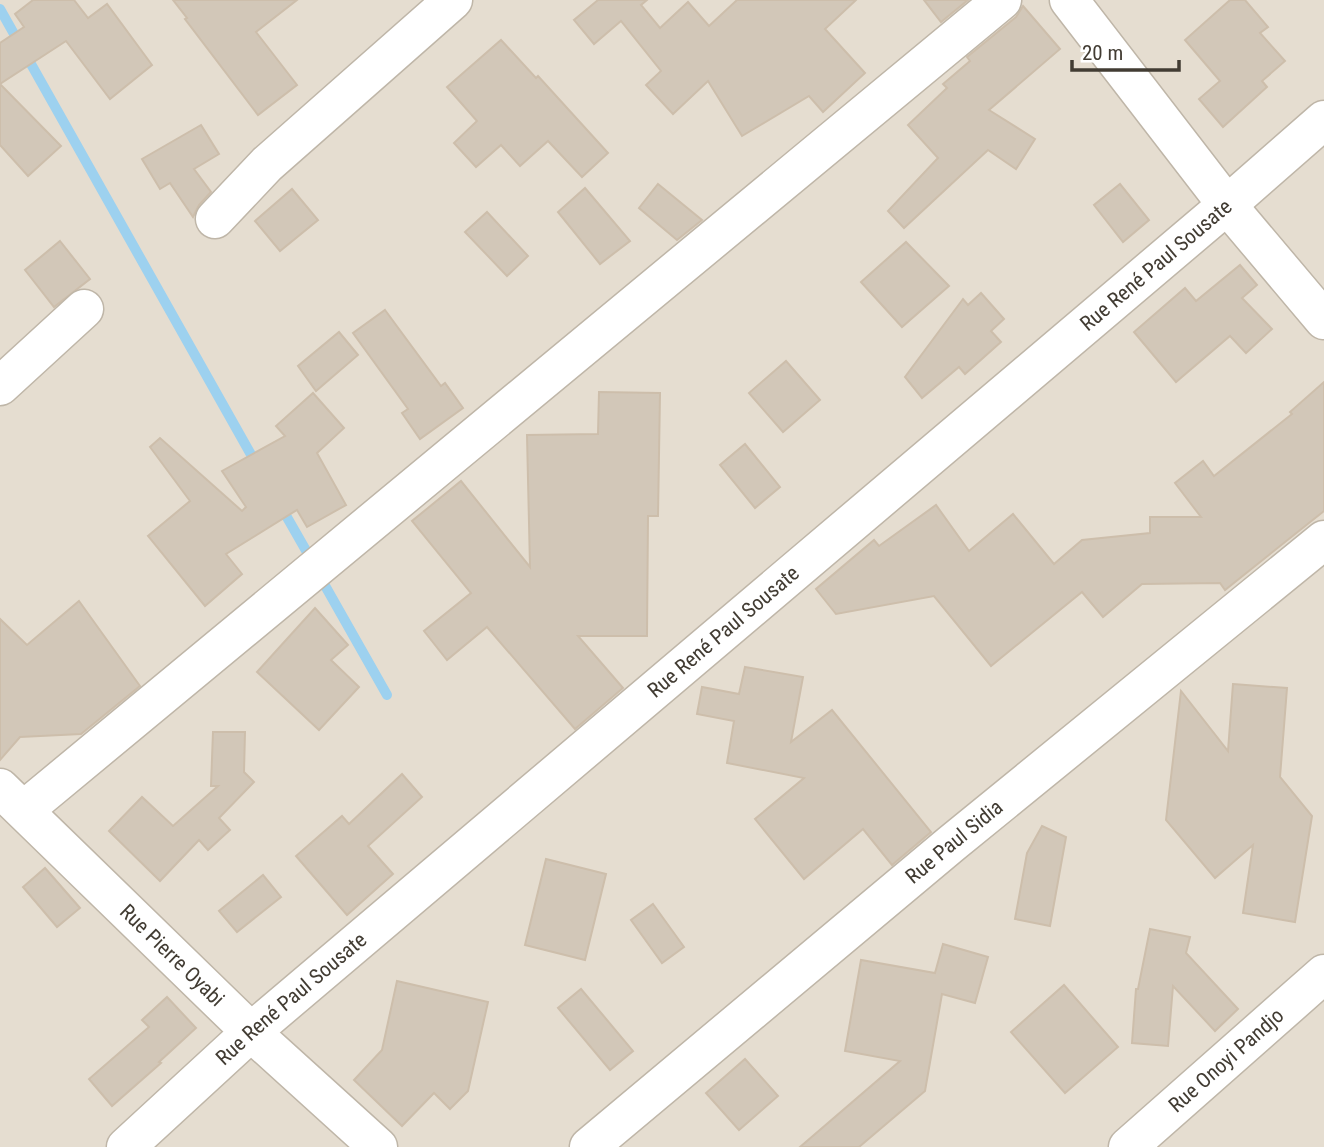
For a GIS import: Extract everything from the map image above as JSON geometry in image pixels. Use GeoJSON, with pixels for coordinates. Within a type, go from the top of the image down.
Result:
{"type":"FeatureCollection","features":[{"type":"Feature","properties":{"kind":"street"},"geometry":{"type":"LineString","coordinates":[[215,219],[267,164],[453,0]]}},
{"type":"Feature","properties":{"kind":"street"},"geometry":{"type":"LineString","coordinates":[[12,799],[333,554],[1002,0]]}},
{"type":"Feature","properties":{"kind":"street"},"geometry":{"type":"LineString","coordinates":[[1069,0],[1227,205],[1324,320]]}},
{"type":"Feature","properties":{"kind":"street","name":"Rue René Paul Sousate"},"geometry":{"type":"LineString","coordinates":[[126,1147],[251,1032],[1324,120]]}},
{"type":"Feature","properties":{"kind":"street"},"geometry":{"type":"LineString","coordinates":[[0,386],[84,309]]}},
{"type":"Feature","properties":{"kind":"street","name":"Rue Paul Sidia"},"geometry":{"type":"LineString","coordinates":[[589,1147],[951,844],[1324,540]]}},
{"type":"Feature","properties":{"kind":"street","name":"Rue Pierre Oyabi"},"geometry":{"type":"LineString","coordinates":[[12,799],[251,1032],[378,1147]]}},
{"type":"Feature","properties":{"kind":"street","name":"Rue Onoyi Pandjo"},"geometry":{"type":"LineString","coordinates":[[1128,1147],[1324,974]]}},
{"type":"Feature","properties":{"kind":"shaded area"},"geometry":{"type":"Polygon","coordinates":[[[0,0],[1324,0],[1324,1147],[0,1147],[0,0]]]}},
{"type":"Feature","properties":{"kind":"building"},"geometry":{"type":"Polygon","coordinates":[[[33,0],[74,0],[88,18],[107,4],[152,65],[110,99],[66,41],[0,84],[0,43],[24,27],[15,14],[33,0]]]}},
{"type":"Feature","properties":{"kind":"building"},"geometry":{"type":"Polygon","coordinates":[[[173,0],[297,0],[256,32],[297,85],[258,115],[173,0]]]}},
{"type":"Feature","properties":{"kind":"building"},"geometry":{"type":"Polygon","coordinates":[[[598,0],[647,0],[641,5],[660,28],[688,2],[709,26],[737,0],[856,0],[825,29],[865,73],[823,112],[809,96],[742,136],[708,81],[673,114],[646,85],[661,71],[621,21],[594,44],[574,20],[598,0]]]}},
{"type":"Feature","properties":{"kind":"building"},"geometry":{"type":"Polygon","coordinates":[[[924,0],[968,0],[941,22],[924,0]]]}},
{"type":"Feature","properties":{"kind":"building"},"geometry":{"type":"Polygon","coordinates":[[[1230,0],[1245,0],[1268,27],[1260,33],[1285,61],[1262,81],[1267,87],[1223,127],[1199,99],[1220,81],[1185,40],[1230,0]]]}},
{"type":"Feature","properties":{"kind":"building"},"geometry":{"type":"Polygon","coordinates":[[[1023,6],[1060,49],[989,110],[1035,139],[1016,169],[988,150],[904,228],[888,211],[938,158],[908,125],[947,88],[943,84],[970,61],[967,57],[1016,17],[1023,6]]]}},
{"type":"Feature","properties":{"kind":"building"},"geometry":{"type":"Polygon","coordinates":[[[501,40],[536,78],[538,76],[608,153],[582,177],[548,141],[520,166],[501,145],[476,167],[454,143],[477,121],[447,87],[501,40]]]}},
{"type":"Feature","properties":{"kind":"building"},"geometry":{"type":"Polygon","coordinates":[[[0,84],[61,146],[28,176],[0,145],[0,84]]]}},
{"type":"Feature","properties":{"kind":"building"},"geometry":{"type":"Polygon","coordinates":[[[201,125],[219,154],[194,169],[211,192],[199,205],[193,217],[170,183],[160,189],[142,159],[201,125]]]}},
{"type":"Feature","properties":{"kind":"building"},"geometry":{"type":"Polygon","coordinates":[[[658,184],[702,220],[677,240],[639,208],[658,184]]]}},
{"type":"Feature","properties":{"kind":"building"},"geometry":{"type":"Polygon","coordinates":[[[1120,184],[1149,220],[1123,242],[1094,205],[1120,184]]]}},
{"type":"Feature","properties":{"kind":"building"},"geometry":{"type":"Polygon","coordinates":[[[585,188],[630,241],[600,264],[558,212],[585,188]]]}},
{"type":"Feature","properties":{"kind":"building"},"geometry":{"type":"Polygon","coordinates":[[[292,189],[318,220],[280,251],[255,221],[292,189]]]}},
{"type":"Feature","properties":{"kind":"building"},"geometry":{"type":"Polygon","coordinates":[[[487,212],[528,256],[507,276],[465,232],[487,212]]]}},
{"type":"Feature","properties":{"kind":"building"},"geometry":{"type":"Polygon","coordinates":[[[60,241],[90,279],[54,307],[25,270],[60,241]]]}},
{"type":"Feature","properties":{"kind":"building"},"geometry":{"type":"Polygon","coordinates":[[[906,242],[949,286],[902,327],[861,282],[906,242]]]}},
{"type":"Feature","properties":{"kind":"building"},"geometry":{"type":"Polygon","coordinates":[[[1240,265],[1257,285],[1242,298],[1272,329],[1246,353],[1230,336],[1176,382],[1134,332],[1185,288],[1196,301],[1240,265]]]}},
{"type":"Feature","properties":{"kind":"building"},"geometry":{"type":"Polygon","coordinates":[[[981,293],[1004,319],[991,331],[1001,342],[965,374],[959,367],[922,398],[905,377],[963,299],[968,305],[981,293]]]}},
{"type":"Feature","properties":{"kind":"building"},"geometry":{"type":"Polygon","coordinates":[[[385,310],[441,386],[445,383],[463,408],[420,439],[402,413],[408,409],[353,333],[385,310]]]}},
{"type":"Feature","properties":{"kind":"building"},"geometry":{"type":"Polygon","coordinates":[[[339,332],[358,355],[316,391],[298,366],[339,332]]]}},
{"type":"Feature","properties":{"kind":"building"},"geometry":{"type":"Polygon","coordinates":[[[786,361],[820,400],[783,432],[749,393],[786,361]]]}},
{"type":"Feature","properties":{"kind":"building"},"geometry":{"type":"Polygon","coordinates":[[[1324,382],[1324,511],[1225,590],[1220,583],[1142,584],[1103,617],[1082,592],[991,666],[934,596],[836,614],[816,589],[874,540],[879,546],[936,505],[969,551],[1013,514],[1054,564],[1082,540],[1150,533],[1150,517],[1201,517],[1175,483],[1203,461],[1214,476],[1292,414],[1290,412],[1324,382]]]}},
{"type":"Feature","properties":{"kind":"building"},"geometry":{"type":"Polygon","coordinates":[[[599,392],[660,393],[658,516],[648,516],[647,636],[578,636],[623,688],[575,729],[487,627],[447,660],[424,631],[471,593],[412,521],[461,481],[530,567],[527,435],[598,434],[599,392]]]}},
{"type":"Feature","properties":{"kind":"building"},"geometry":{"type":"Polygon","coordinates":[[[313,393],[344,428],[317,453],[346,505],[307,527],[297,510],[226,554],[242,574],[205,606],[148,536],[190,501],[150,447],[160,438],[242,511],[246,507],[222,471],[285,436],[276,426],[313,393]]]}},
{"type":"Feature","properties":{"kind":"building"},"geometry":{"type":"Polygon","coordinates":[[[745,444],[780,487],[755,508],[720,465],[745,444]]]}},
{"type":"Feature","properties":{"kind":"building"},"geometry":{"type":"Polygon","coordinates":[[[79,601],[140,686],[81,734],[20,737],[0,760],[0,619],[27,645],[79,601]]]}},
{"type":"Feature","properties":{"kind":"building"},"geometry":{"type":"Polygon","coordinates":[[[315,608],[348,645],[331,660],[359,687],[319,730],[257,672],[315,608]]]}},
{"type":"Feature","properties":{"kind":"building"},"geometry":{"type":"Polygon","coordinates":[[[745,667],[803,677],[791,742],[832,710],[931,832],[892,865],[863,829],[804,879],[755,819],[804,778],[727,763],[734,721],[697,714],[702,687],[739,694],[745,667]]]}},
{"type":"Feature","properties":{"kind":"building"},"geometry":{"type":"Polygon","coordinates":[[[1233,684],[1287,688],[1280,777],[1312,816],[1295,922],[1243,913],[1253,845],[1215,878],[1166,820],[1181,691],[1228,751],[1233,684]]]}},
{"type":"Feature","properties":{"kind":"building"},"geometry":{"type":"Polygon","coordinates":[[[213,732],[245,732],[244,772],[254,782],[219,818],[230,830],[208,850],[199,840],[160,881],[109,831],[142,797],[173,826],[218,786],[211,786],[213,732]]]}},
{"type":"Feature","properties":{"kind":"building"},"geometry":{"type":"Polygon","coordinates":[[[402,774],[422,797],[368,846],[393,874],[347,915],[296,856],[342,816],[349,824],[402,774]]]}},
{"type":"Feature","properties":{"kind":"building"},"geometry":{"type":"Polygon","coordinates":[[[1042,826],[1066,837],[1050,926],[1015,919],[1027,853],[1042,826]]]}},
{"type":"Feature","properties":{"kind":"building"},"geometry":{"type":"Polygon","coordinates":[[[546,859],[606,874],[585,960],[525,945],[546,859]]]}},
{"type":"Feature","properties":{"kind":"building"},"geometry":{"type":"Polygon","coordinates":[[[45,868],[80,908],[57,927],[23,887],[45,868]]]}},
{"type":"Feature","properties":{"kind":"building"},"geometry":{"type":"Polygon","coordinates":[[[263,875],[281,897],[237,932],[219,911],[263,875]]]}},
{"type":"Feature","properties":{"kind":"building"},"geometry":{"type":"Polygon","coordinates":[[[653,904],[684,947],[662,963],[631,920],[653,904]]]}},
{"type":"Feature","properties":{"kind":"building"},"geometry":{"type":"Polygon","coordinates":[[[1150,929],[1190,937],[1186,953],[1238,1009],[1215,1031],[1173,986],[1168,1046],[1132,1043],[1136,989],[1150,929]]]}},
{"type":"Feature","properties":{"kind":"building"},"geometry":{"type":"Polygon","coordinates":[[[943,944],[988,957],[975,1003],[942,994],[925,1091],[859,1147],[800,1147],[900,1061],[845,1051],[861,960],[935,973],[943,944]]]}},
{"type":"Feature","properties":{"kind":"building"},"geometry":{"type":"Polygon","coordinates":[[[397,981],[488,1002],[468,1091],[450,1109],[434,1093],[402,1126],[354,1080],[382,1050],[397,981]]]}},
{"type":"Feature","properties":{"kind":"building"},"geometry":{"type":"Polygon","coordinates":[[[1064,985],[1118,1047],[1065,1093],[1011,1032],[1064,985]]]}},
{"type":"Feature","properties":{"kind":"building"},"geometry":{"type":"Polygon","coordinates":[[[581,989],[633,1051],[610,1070],[558,1008],[581,989]]]}},
{"type":"Feature","properties":{"kind":"building"},"geometry":{"type":"Polygon","coordinates":[[[167,997],[196,1028],[112,1106],[89,1079],[149,1027],[142,1020],[167,997]]]}},
{"type":"Feature","properties":{"kind":"building"},"geometry":{"type":"Polygon","coordinates":[[[745,1059],[778,1096],[739,1130],[706,1093],[745,1059]]]}},
{"type":"Feature","properties":{"kind":"waterway"},"geometry":{"type":"LineString","coordinates":[[0,9],[258,467]]}},
{"type":"Feature","properties":{"kind":"waterway"},"geometry":{"type":"LineString","coordinates":[[280,505],[312,561]]}},
{"type":"Feature","properties":{"kind":"waterway"},"geometry":{"type":"LineString","coordinates":[[319,575],[387,695]]}}]}
